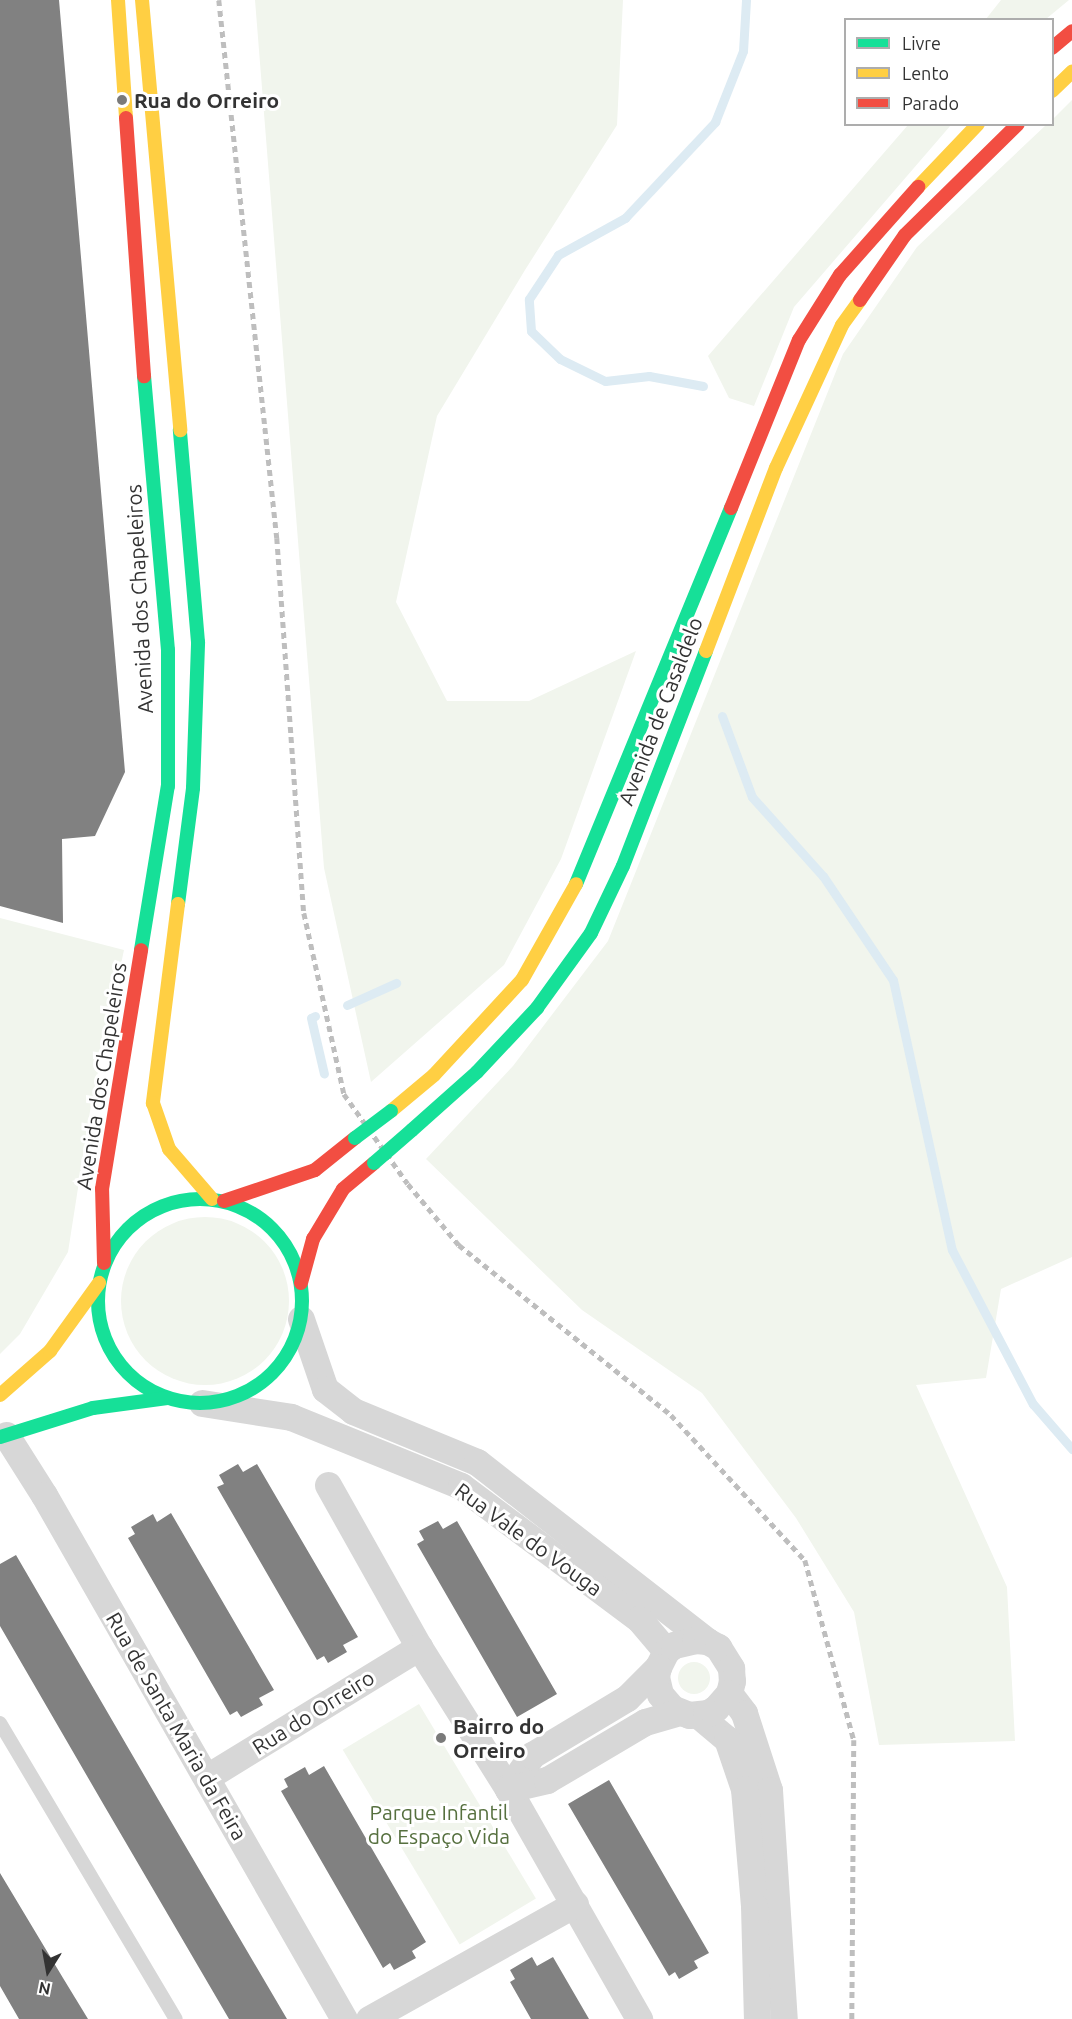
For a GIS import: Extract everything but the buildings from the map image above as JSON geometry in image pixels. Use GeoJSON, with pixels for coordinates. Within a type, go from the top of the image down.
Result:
{"type":"FeatureCollection","features":[{"type":"Feature","properties":{"kind":"street","name":"Avenida dos Chapeleiros"},"geometry":{"type":"LineString","coordinates":[[105,1263],[102,1189],[168,786],[168,650],[140,329],[118,0]]}},
{"type":"Feature","properties":{"kind":"street"},"geometry":{"type":"LineString","coordinates":[[142,0],[198,642],[193,788],[153,1103],[169,1149],[218,1200]]}},
{"type":"Feature","properties":{"kind":"street"},"geometry":{"type":"LineString","coordinates":[[1054,47],[1072,31]]}},
{"type":"Feature","properties":{"kind":"street"},"geometry":{"type":"LineString","coordinates":[[1054,90],[1072,72]]}},
{"type":"Feature","properties":{"kind":"street","name":"Avenida de Casaldelo"},"geometry":{"type":"LineString","coordinates":[[218,1200],[315,1170],[434,1075],[522,980],[582,872],[799,340],[840,275],[908,197],[976,126]]}},
{"type":"Feature","properties":{"kind":"street","name":"Avenida de Casaldelo"},"geometry":{"type":"LineString","coordinates":[[301,1283],[313,1239],[343,1189],[477,1072],[537,1008],[591,933],[623,866],[776,468],[842,325],[905,235],[1016,126]]}},
{"type":"Feature","properties":{"kind":"street","name":"Rua Vale do Vouga"},"geometry":{"type":"LineString","coordinates":[[202,1403],[230,1399],[247,1391],[277,1369],[292,1346],[301,1319],[301,1283],[294,1261],[283,1240],[266,1223],[247,1210],[218,1200],[178,1201],[147,1213],[122,1234],[105,1263],[99,1283],[100,1321],[105,1340],[120,1365],[141,1384],[167,1398],[291,1417],[461,1486],[639,1619],[662,1659]]}},
{"type":"Feature","properties":{"kind":"street"},"geometry":{"type":"LineString","coordinates":[[0,1395],[50,1351],[99,1283]]}},
{"type":"Feature","properties":{"kind":"street","name":"Rua Vale do Vouga"},"geometry":{"type":"LineString","coordinates":[[301,1319],[325,1389],[353,1411],[477,1462],[707,1641],[718,1647],[731,1668],[732,1681],[729,1693]]}},
{"type":"Feature","properties":{"kind":"street"},"geometry":{"type":"LineString","coordinates":[[3,1436],[93,1408],[167,1398]]}},
{"type":"Feature","properties":{"kind":"street","name":"Rua de Santa Maria da Feira"},"geometry":{"type":"LineString","coordinates":[[3,1436],[44,1495],[344,2019]]}},
{"type":"Feature","properties":{"kind":"street"},"geometry":{"type":"LineString","coordinates":[[328,1485],[419,1647],[508,1790],[639,2019]]}},
{"type":"Feature","properties":{"kind":"street"},"geometry":{"type":"LineString","coordinates":[[508,1790],[532,1755],[627,1698],[662,1659],[682,1642],[707,1641]]}},
{"type":"Feature","properties":{"kind":"street","name":"Rua do Orreiro"},"geometry":{"type":"LineString","coordinates":[[207,1777],[419,1647]]}},
{"type":"Feature","properties":{"kind":"street"},"geometry":{"type":"LineString","coordinates":[[662,1659],[656,1676],[660,1694],[672,1708],[689,1714],[727,1739],[744,1789],[754,1906],[757,2019]]}},
{"type":"Feature","properties":{"kind":"street"},"geometry":{"type":"LineString","coordinates":[[508,1790],[547,1780],[645,1722],[716,1708],[729,1693],[744,1713],[769,1790],[784,2019]]}},
{"type":"Feature","properties":{"kind":"street"},"geometry":{"type":"LineString","coordinates":[[369,2019],[575,1904]]}},
{"type":"Feature","properties":{"kind":"lane"},"geometry":{"type":"LineString","coordinates":[[0,1723],[176,2019]]}},
{"type":"Feature","properties":{"kind":"green space"},"geometry":{"type":"Polygon","coordinates":[[[255,0],[623,0],[617,125],[525,270],[437,416],[396,602],[447,701],[529,701],[636,651],[561,859],[504,965],[371,1082],[324,868],[255,0]]]}},
{"type":"Feature","properties":{"kind":"green space"},"geometry":{"type":"Polygon","coordinates":[[[1001,0],[1069,0],[1047,18],[987,18],[1001,0]]]}},
{"type":"Feature","properties":{"kind":"green space"},"geometry":{"type":"Polygon","coordinates":[[[1072,100],[1072,1257],[1001,1289],[986,1378],[916,1385],[1007,1587],[1015,1741],[879,1745],[854,1612],[796,1518],[702,1393],[582,1310],[426,1159],[513,1066],[608,941],[843,354],[917,247],[1045,126],[1054,126],[1054,118],[1072,100]]]}},
{"type":"Feature","properties":{"kind":"green space"},"geometry":{"type":"Polygon","coordinates":[[[907,126],[950,126],[794,307],[754,406],[729,398],[708,356],[907,126]]]}},
{"type":"Feature","properties":{"kind":"green space"},"geometry":{"type":"Polygon","coordinates":[[[0,918],[124,950],[91,1105],[68,1252],[20,1334],[0,1354],[0,918]]]}},
{"type":"Feature","properties":{"kind":"green space"},"geometry":{"type":"Polygon","coordinates":[[[205,1217],[237,1224],[252,1231],[264,1242],[275,1254],[282,1269],[289,1301],[282,1333],[275,1348],[264,1360],[252,1371],[237,1378],[205,1385],[173,1378],[158,1371],[146,1360],[135,1348],[128,1333],[121,1301],[128,1269],[135,1254],[146,1242],[158,1231],[173,1224],[205,1217]]]}},
{"type":"Feature","properties":{"kind":"green space"},"geometry":{"type":"Polygon","coordinates":[[[694,1662],[706,1666],[710,1678],[706,1690],[694,1694],[682,1690],[678,1678],[682,1666],[694,1662]]]}},
{"type":"Feature","properties":{"kind":"green space","name":"Parque Infantil do Espaço Vida"},"geometry":{"type":"Polygon","coordinates":[[[419,1704],[536,1899],[460,1944],[343,1750],[419,1704]]]}},
{"type":"Feature","properties":{"kind":"waterway"},"geometry":{"type":"LineString","coordinates":[[703,386],[649,376],[605,381],[560,359],[531,331],[529,299],[558,255],[625,218],[715,122],[743,51],[746,0]]}},
{"type":"Feature","properties":{"kind":"waterway"},"geometry":{"type":"LineString","coordinates":[[722,716],[752,797],[823,876],[893,980],[952,1250],[1033,1404],[1072,1449]]}},
{"type":"Feature","properties":{"kind":"waterway"},"geometry":{"type":"LineString","coordinates":[[347,1005],[396,983]]}},
{"type":"Feature","properties":{"kind":"waterway"},"geometry":{"type":"LineString","coordinates":[[315,1016],[311,1018],[324,1074]]}},
{"type":"Feature","properties":{"kind":"railway"},"geometry":{"type":"LineString","coordinates":[[219,0],[277,538],[304,913],[344,1094],[408,1184],[459,1245],[671,1415],[805,1560],[854,1740],[852,2019]]}},
{"type":"Feature","properties":{"kind":"traffic: fast"},"geometry":{"type":"LineString","coordinates":[[141,950],[168,786],[168,650],[144,376]]}},
{"type":"Feature","properties":{"kind":"traffic: fast"},"geometry":{"type":"LineString","coordinates":[[178,904],[193,788],[198,642],[180,430]]}},
{"type":"Feature","properties":{"kind":"traffic: fast"},"geometry":{"type":"LineString","coordinates":[[576,884],[731,508]]}},
{"type":"Feature","properties":{"kind":"traffic: fast"},"geometry":{"type":"LineString","coordinates":[[412,1130],[477,1072],[537,1008],[591,933],[623,866],[706,651]]}},
{"type":"Feature","properties":{"kind":"traffic: fast"},"geometry":{"type":"LineString","coordinates":[[355,1138],[391,1111]]}},
{"type":"Feature","properties":{"kind":"traffic: fast"},"geometry":{"type":"LineString","coordinates":[[374,1163],[412,1130]]}},
{"type":"Feature","properties":{"kind":"traffic: fast"},"geometry":{"type":"LineString","coordinates":[[200,1199],[220,1201],[248,1211],[265,1222],[279,1236],[294,1262],[300,1281],[302,1301],[300,1321],[290,1349],[279,1366],[265,1380],[239,1395],[220,1401],[200,1403],[180,1401],[152,1391],[135,1380],[121,1366],[106,1340],[100,1321],[98,1301],[100,1281],[110,1253],[121,1236],[135,1222],[161,1207],[180,1201],[200,1199]]}},
{"type":"Feature","properties":{"kind":"traffic: fast"},"geometry":{"type":"LineString","coordinates":[[0,1437],[93,1408],[167,1398]]}},
{"type":"Feature","properties":{"kind":"traffic: slow"},"geometry":{"type":"LineString","coordinates":[[118,0],[126,118]]}},
{"type":"Feature","properties":{"kind":"traffic: slow"},"geometry":{"type":"LineString","coordinates":[[142,0],[180,430]]}},
{"type":"Feature","properties":{"kind":"traffic: slow"},"geometry":{"type":"LineString","coordinates":[[1054,89],[1072,72]]}},
{"type":"Feature","properties":{"kind":"traffic: slow"},"geometry":{"type":"LineString","coordinates":[[918,187],[976,126]]}},
{"type":"Feature","properties":{"kind":"traffic: slow"},"geometry":{"type":"LineString","coordinates":[[706,651],[776,468],[842,325],[860,300]]}},
{"type":"Feature","properties":{"kind":"traffic: slow"},"geometry":{"type":"LineString","coordinates":[[391,1111],[434,1075],[522,980],[576,884]]}},
{"type":"Feature","properties":{"kind":"traffic: slow"},"geometry":{"type":"LineString","coordinates":[[178,904],[153,1103],[169,1149],[212,1199]]}},
{"type":"Feature","properties":{"kind":"traffic: slow"},"geometry":{"type":"LineString","coordinates":[[0,1395],[50,1351],[99,1283]]}},
{"type":"Feature","properties":{"kind":"traffic: jam"},"geometry":{"type":"LineString","coordinates":[[1054,46],[1072,31]]}},
{"type":"Feature","properties":{"kind":"traffic: jam"},"geometry":{"type":"LineString","coordinates":[[126,118],[144,376]]}},
{"type":"Feature","properties":{"kind":"traffic: jam"},"geometry":{"type":"LineString","coordinates":[[860,300],[905,235],[1016,126]]}},
{"type":"Feature","properties":{"kind":"traffic: jam"},"geometry":{"type":"LineString","coordinates":[[731,508],[799,340],[840,275],[918,187]]}},
{"type":"Feature","properties":{"kind":"traffic: jam"},"geometry":{"type":"LineString","coordinates":[[104,1263],[102,1189],[141,950]]}},
{"type":"Feature","properties":{"kind":"traffic: jam"},"geometry":{"type":"LineString","coordinates":[[224,1201],[315,1170],[355,1138]]}},
{"type":"Feature","properties":{"kind":"traffic: jam"},"geometry":{"type":"LineString","coordinates":[[301,1283],[313,1239],[343,1189],[374,1163]]}},
{"type":"Feature","properties":{"kind":"place","name":"Rua do Orreiro"},"geometry":{"type":"Point","coordinates":[122,100]}},
{"type":"Feature","properties":{"kind":"place","name":"Bairro do Orreiro"},"geometry":{"type":"Point","coordinates":[441,1738]}}]}
